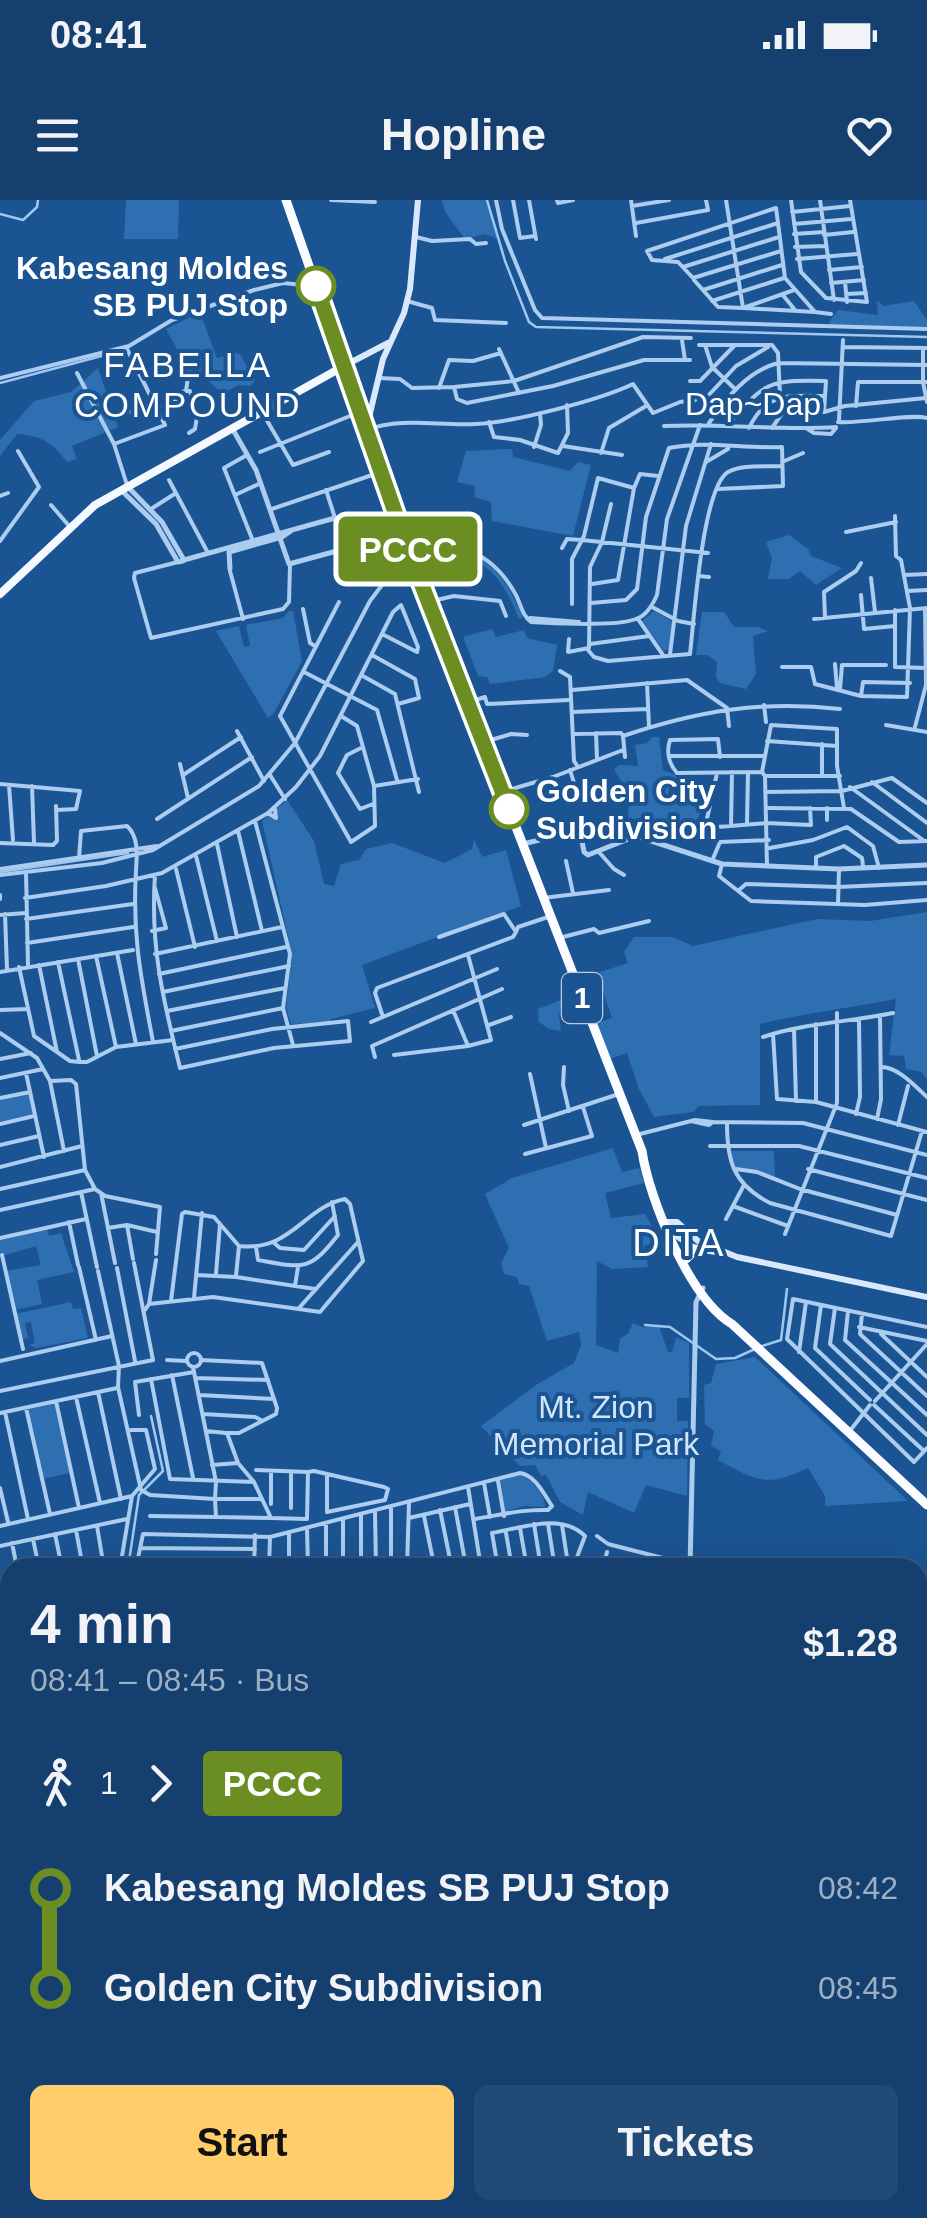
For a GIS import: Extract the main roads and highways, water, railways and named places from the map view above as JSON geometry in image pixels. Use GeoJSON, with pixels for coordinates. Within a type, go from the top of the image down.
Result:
{"type":"FeatureCollection","features":[{"type":"Feature","properties":{"kind":"highway","name":"1"},"geometry":{"type":"LineString","coordinates":[[286,200],[428,602],[619,1094],[648,1159],[670,1227],[701,1296],[927,1506]]}},
{"type":"Feature","properties":{"kind":"highway","name":"1"},"geometry":{"type":"LineString","coordinates":[[670,1227],[701,1296]]}},
{"type":"Feature","properties":{"kind":"highway"},"geometry":{"type":"LineString","coordinates":[[686,1258],[696,1248]]}},
{"type":"Feature","properties":{"kind":"main road"},"geometry":{"type":"LineString","coordinates":[[365,421],[408,301],[418,200]]}},
{"type":"Feature","properties":{"kind":"main road"},"geometry":{"type":"LineString","coordinates":[[0,594],[96,505],[390,343]]}},
{"type":"Feature","properties":{"kind":"main road"},"geometry":{"type":"LineString","coordinates":[[670,1227],[696,1248],[927,1297]]}},
{"type":"Feature","properties":{"kind":"main road"},"geometry":{"type":"LineString","coordinates":[[670,1227],[722,1252]]}},
{"type":"Feature","properties":{"kind":"waterway"},"geometry":{"type":"LineString","coordinates":[[0,214],[23,220],[37,207],[38,200]]}},
{"type":"Feature","properties":{"kind":"waterway"},"geometry":{"type":"LineString","coordinates":[[487,200],[505,261],[529,322],[536,327],[927,337]]}},
{"type":"Feature","properties":{"kind":"waterway"},"geometry":{"type":"LineString","coordinates":[[0,383],[124,350]]}},
{"type":"Feature","properties":{"kind":"waterway"},"geometry":{"type":"LineString","coordinates":[[0,872],[128,853]]}},
{"type":"Feature","properties":{"kind":"waterway"},"geometry":{"type":"LineString","coordinates":[[762,1346],[781,1340],[787,1289]]}},
{"type":"Feature","properties":{"kind":"waterway"},"geometry":{"type":"LineString","coordinates":[[645,1325],[670,1327],[716,1359],[735,1358],[755,1349]]}},
{"type":"Feature","properties":{"kind":"waterway"},"geometry":{"type":"LineString","coordinates":[[130,1558],[139,1495],[163,1471],[151,1416]]}},
{"type":"Feature","properties":{"kind":"place","name":"Kabesang Moldes SB PUJ Stop"},"geometry":{"type":"Point","coordinates":[316,286]}},
{"type":"Feature","properties":{"kind":"place","name":"Golden City Subdivision"},"geometry":{"type":"Point","coordinates":[509,809]}},
{"type":"Feature","properties":{"kind":"district","name":"FABELLA COMPOUND"},"geometry":{"type":"Point","coordinates":[188,385]}},
{"type":"Feature","properties":{"kind":"district","name":"DITA"},"geometry":{"type":"Point","coordinates":[679,1243]}},
{"type":"Feature","properties":{"kind":"park label","name":"Mt. Zion Memorial Park"},"geometry":{"type":"Point","coordinates":[596,1426]}}]}
